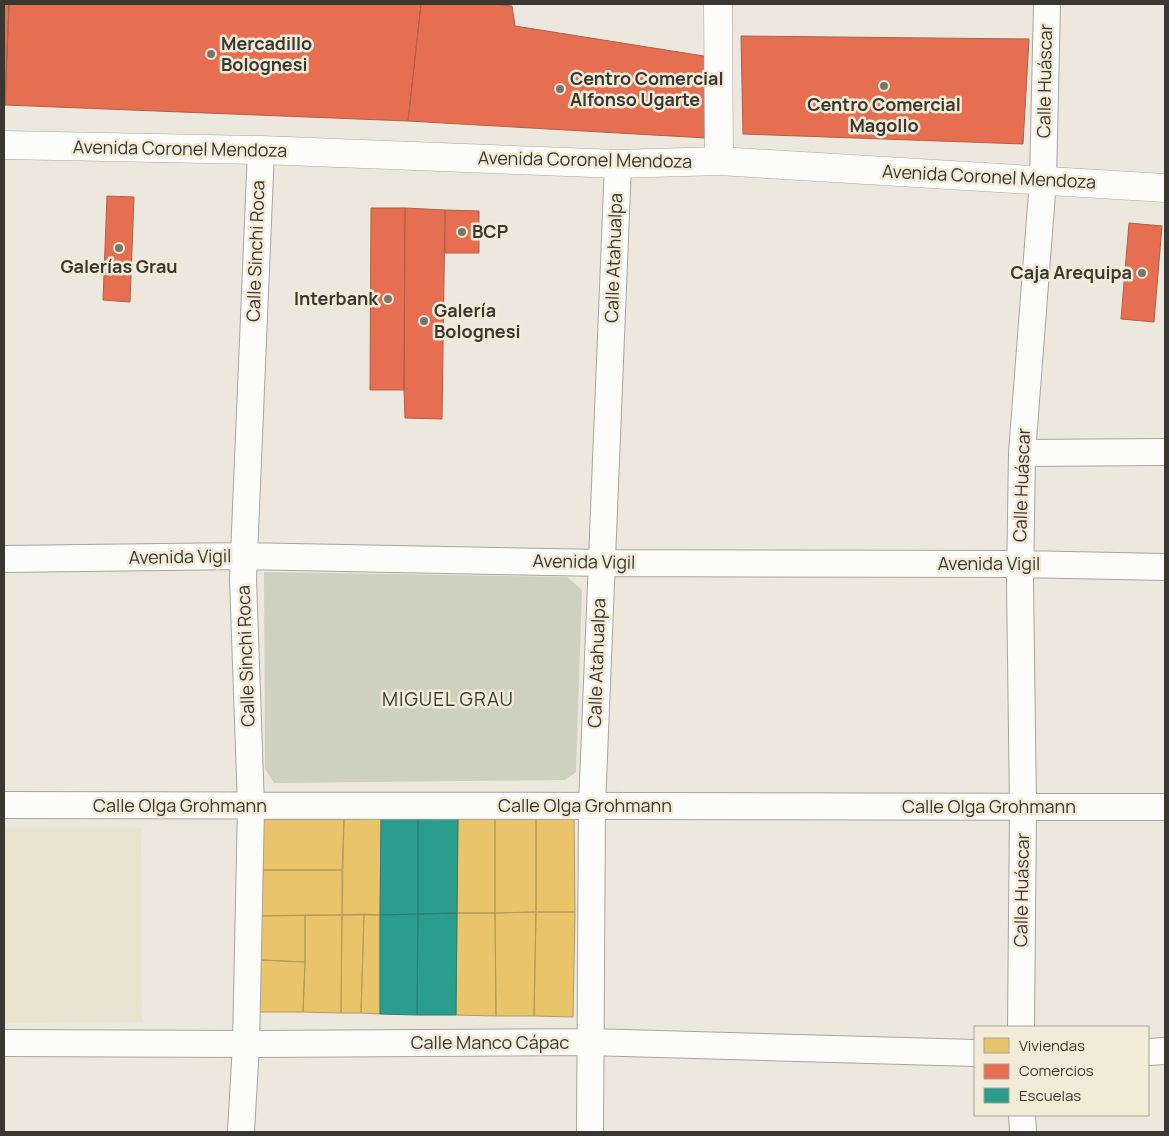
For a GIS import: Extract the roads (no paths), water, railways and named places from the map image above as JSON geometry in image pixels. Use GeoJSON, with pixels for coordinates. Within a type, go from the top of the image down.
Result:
{"type":"FeatureCollection","features":[{"type":"Feature","properties":{"kind":"street"},"geometry":{"type":"LineString","coordinates":[[718,4],[720,161]]}},
{"type":"Feature","properties":{"kind":"street","name":"Calle Huáscar"},"geometry":{"type":"LineString","coordinates":[[1021,1026],[1023,808],[1020,564],[1022,453],[1043,180],[1047,4]]}},
{"type":"Feature","properties":{"kind":"street","name":"Avenida Coronel Mendoza"},"geometry":{"type":"LineString","coordinates":[[4,145],[260,150],[618,164],[720,161],[1165,188]]}},
{"type":"Feature","properties":{"kind":"street","name":"Calle Sinchi Roca"},"geometry":{"type":"LineString","coordinates":[[241,1132],[246,1044],[251,806],[244,556],[260,150]]}},
{"type":"Feature","properties":{"kind":"street","name":"Calle Atahualpa"},"geometry":{"type":"LineString","coordinates":[[590,1132],[589,1042],[592,806],[618,164]]}},
{"type":"Feature","properties":{"kind":"street"},"geometry":{"type":"LineString","coordinates":[[1022,453],[1165,452]]}},
{"type":"Feature","properties":{"kind":"street","name":"Avenida Vigil"},"geometry":{"type":"LineString","coordinates":[[4,558],[244,556],[602,563],[1165,566]]}},
{"type":"Feature","properties":{"kind":"street","name":"Calle Olga Grohmann"},"geometry":{"type":"LineString","coordinates":[[4,805],[1165,807]]}},
{"type":"Feature","properties":{"kind":"street","name":"Calle Manco Cápac"},"geometry":{"type":"LineString","coordinates":[[4,1043],[589,1042],[974,1053]]}},
{"type":"Feature","properties":{"kind":"street"},"geometry":{"type":"LineString","coordinates":[[1149,1052],[1165,1052]]}},
{"type":"Feature","properties":{"kind":"street"},"geometry":{"type":"LineString","coordinates":[[1022,1116],[1023,1132]]}},
{"type":"Feature","properties":{"kind":"place","name":"Mercadillo Bolognesi"},"geometry":{"type":"Point","coordinates":[211,54]}},
{"type":"Feature","properties":{"kind":"place","name":"Centro Comercial Magollo"},"geometry":{"type":"Point","coordinates":[884,86]}},
{"type":"Feature","properties":{"kind":"place","name":"Centro Comercial Alfonso Ugarte"},"geometry":{"type":"Point","coordinates":[560,89]}},
{"type":"Feature","properties":{"kind":"place","name":"BCP"},"geometry":{"type":"Point","coordinates":[462,232]}},
{"type":"Feature","properties":{"kind":"place","name":"Galerías Grau"},"geometry":{"type":"Point","coordinates":[119,248]}},
{"type":"Feature","properties":{"kind":"place","name":"Caja Arequipa"},"geometry":{"type":"Point","coordinates":[1142,273]}},
{"type":"Feature","properties":{"kind":"place","name":"Interbank"},"geometry":{"type":"Point","coordinates":[388,299]}},
{"type":"Feature","properties":{"kind":"place","name":"Galería Bolognesi"},"geometry":{"type":"Point","coordinates":[424,321]}},
{"type":"Feature","properties":{"kind":"district","name":"MIGUEL GRAU"},"geometry":{"type":"Point","coordinates":[448,699]}}]}
